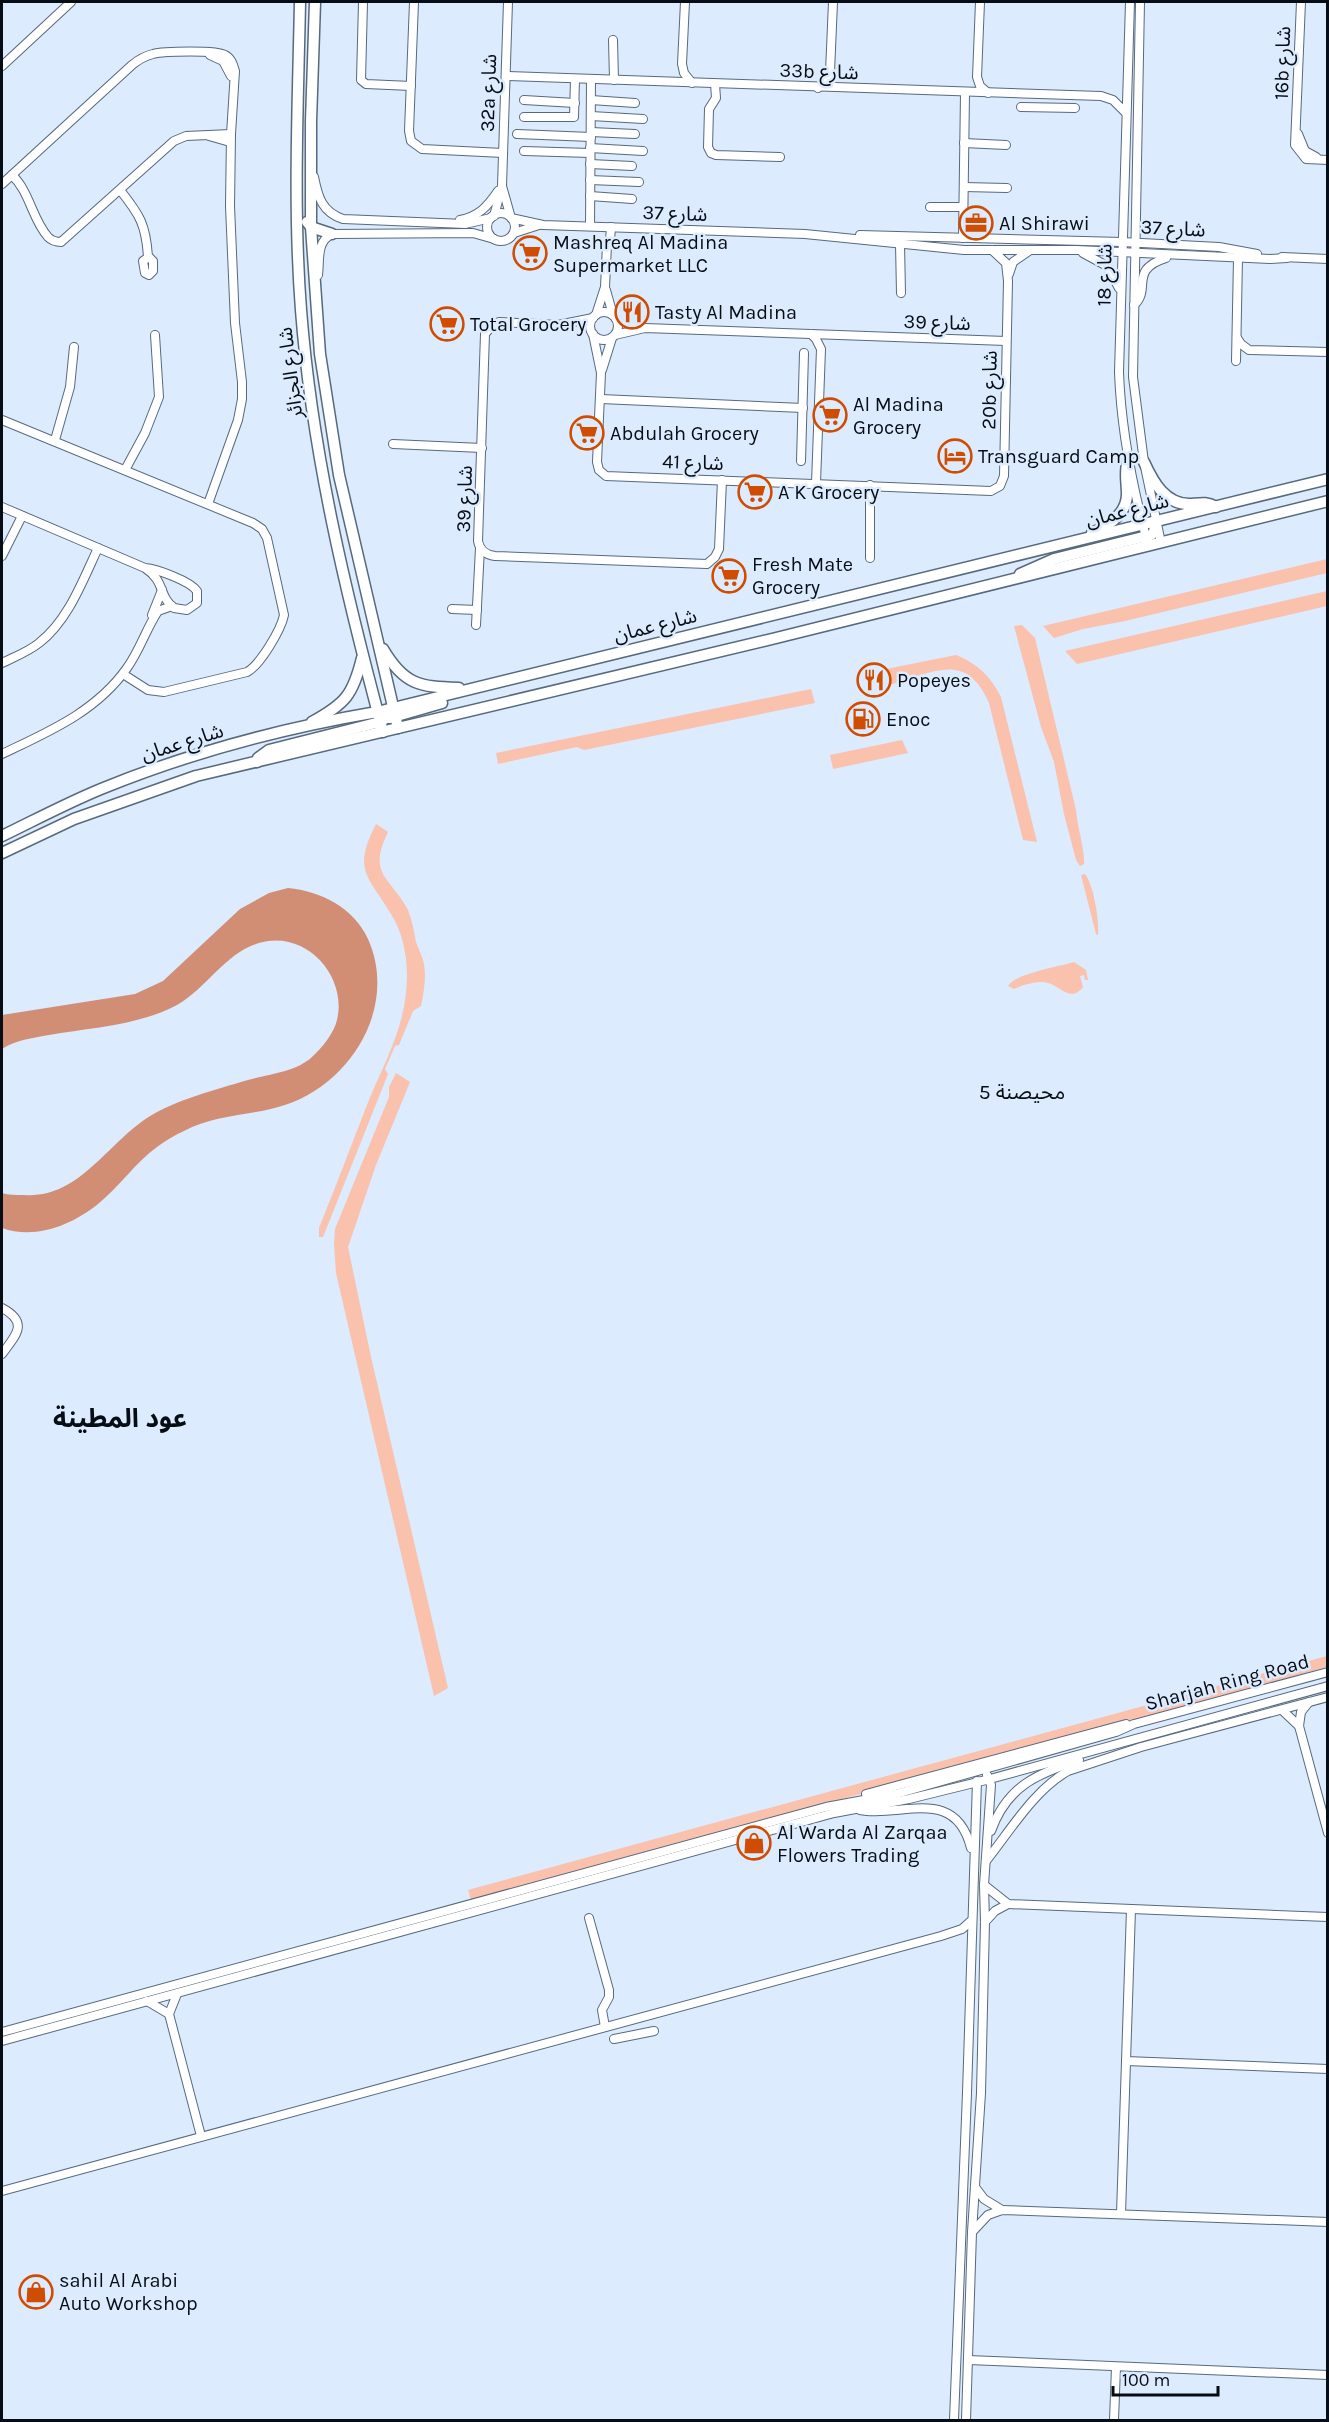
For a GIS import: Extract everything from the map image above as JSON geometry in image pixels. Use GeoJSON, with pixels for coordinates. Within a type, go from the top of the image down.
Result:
{"type":"FeatureCollection","features":[{"type":"Feature","properties":{"kind":"main road","name":"شارع الجزائر"},"geometry":{"type":"LineString","coordinates":[[300,2],[296,140],[297,246],[304,348],[313,421],[325,487],[363,654],[385,725]]}},
{"type":"Feature","properties":{"kind":"main road","name":"شارع الجزائر"},"geometry":{"type":"LineString","coordinates":[[315,2],[311,227],[320,354],[330,430],[393,712],[385,725]]}},
{"type":"Feature","properties":{"kind":"main road"},"geometry":{"type":"LineString","coordinates":[[299,28],[304,42],[302,138],[304,217],[311,227],[332,234]]}},
{"type":"Feature","properties":{"kind":"main road"},"geometry":{"type":"LineString","coordinates":[[1081,540],[1112,522],[1122,510],[1127,495],[1125,472],[1128,460]]}},
{"type":"Feature","properties":{"kind":"main road"},"geometry":{"type":"LineString","coordinates":[[1144,462],[1158,489],[1171,499],[1187,504],[1207,503],[1216,507]]}},
{"type":"Feature","properties":{"kind":"main road","name":"شارع عمان"},"geometry":{"type":"LineString","coordinates":[[385,725],[393,712],[474,688],[1328,479]]}},
{"type":"Feature","properties":{"kind":"main road","name":"شارع عمان"},"geometry":{"type":"LineString","coordinates":[[2,853],[74,819],[150,791],[196,776],[257,762],[385,725],[1013,580],[1147,541],[1161,543],[1328,501]]}},
{"type":"Feature","properties":{"kind":"main road"},"geometry":{"type":"LineString","coordinates":[[1147,541],[1154,532],[1156,521]]}},
{"type":"Feature","properties":{"kind":"main road"},"geometry":{"type":"LineString","coordinates":[[377,638],[395,668],[409,680],[429,687],[474,688]]}},
{"type":"Feature","properties":{"kind":"main road"},"geometry":{"type":"LineString","coordinates":[[301,729],[336,708],[347,698],[355,684],[363,654]]}},
{"type":"Feature","properties":{"kind":"main road"},"geometry":{"type":"LineString","coordinates":[[393,712],[491,691],[509,680]]}},
{"type":"Feature","properties":{"kind":"main road","name":"شارع عمان"},"geometry":{"type":"LineString","coordinates":[[2,836],[58,808],[130,777],[211,751],[301,729],[385,725]]}},
{"type":"Feature","properties":{"kind":"street"},"geometry":{"type":"LineString","coordinates":[[2,66],[71,2]]}},
{"type":"Feature","properties":{"kind":"street"},"geometry":{"type":"LineString","coordinates":[[363,2],[362,80],[366,84],[411,86]]}},
{"type":"Feature","properties":{"kind":"street"},"geometry":{"type":"LineString","coordinates":[[414,2],[409,134],[416,146],[422,149],[503,153]]}},
{"type":"Feature","properties":{"kind":"street","name":"32a شارع"},"geometry":{"type":"LineString","coordinates":[[493,217],[502,186],[508,2]]}},
{"type":"Feature","properties":{"kind":"street"},"geometry":{"type":"LineString","coordinates":[[685,2],[682,64],[686,77],[692,83]]}},
{"type":"Feature","properties":{"kind":"street"},"geometry":{"type":"LineString","coordinates":[[818,88],[826,81],[830,72],[833,2]]}},
{"type":"Feature","properties":{"kind":"street"},"geometry":{"type":"LineString","coordinates":[[980,2],[977,77],[980,86],[988,93]]}},
{"type":"Feature","properties":{"kind":"street","name":"شارع 18"},"geometry":{"type":"LineString","coordinates":[[1130,2],[1119,379],[1128,460],[1147,541]]}},
{"type":"Feature","properties":{"kind":"street","name":"16b شارع"},"geometry":{"type":"LineString","coordinates":[[1301,2],[1296,126],[1305,151],[1327,160]]}},
{"type":"Feature","properties":{"kind":"street","name":"شارع 18"},"geometry":{"type":"LineString","coordinates":[[1141,3],[1134,388],[1144,462],[1161,543]]}},
{"type":"Feature","properties":{"kind":"street"},"geometry":{"type":"LineString","coordinates":[[613,40],[614,80]]}},
{"type":"Feature","properties":{"kind":"street"},"geometry":{"type":"LineString","coordinates":[[2,184],[138,60],[162,52],[200,52],[223,61],[229,69],[233,86],[230,138],[232,279],[243,391],[238,420],[205,503]]}},
{"type":"Feature","properties":{"kind":"street","name":"33b شارع"},"geometry":{"type":"LineString","coordinates":[[506,76],[1105,96],[1113,100],[1126,113]]}},
{"type":"Feature","properties":{"kind":"street"},"geometry":{"type":"LineString","coordinates":[[524,117],[571,118],[575,115],[575,79]]}},
{"type":"Feature","properties":{"kind":"street"},"geometry":{"type":"LineString","coordinates":[[590,226],[591,80]]}},
{"type":"Feature","properties":{"kind":"street"},"geometry":{"type":"LineString","coordinates":[[716,84],[716,98],[710,109],[708,147],[711,153],[780,157]]}},
{"type":"Feature","properties":{"kind":"street"},"geometry":{"type":"LineString","coordinates":[[963,238],[965,93]]}},
{"type":"Feature","properties":{"kind":"street"},"geometry":{"type":"LineString","coordinates":[[1047,107],[1048,95]]}},
{"type":"Feature","properties":{"kind":"street"},"geometry":{"type":"LineString","coordinates":[[524,100],[575,103]]}},
{"type":"Feature","properties":{"kind":"street"},"geometry":{"type":"LineString","coordinates":[[591,100],[635,103]]}},
{"type":"Feature","properties":{"kind":"street"},"geometry":{"type":"LineString","coordinates":[[1021,107],[1075,108]]}},
{"type":"Feature","properties":{"kind":"street"},"geometry":{"type":"LineString","coordinates":[[591,116],[643,119]]}},
{"type":"Feature","properties":{"kind":"street"},"geometry":{"type":"LineString","coordinates":[[517,134],[635,134]]}},
{"type":"Feature","properties":{"kind":"street"},"geometry":{"type":"LineString","coordinates":[[12,175],[25,190],[47,235],[58,242],[66,240],[174,141],[186,136],[230,138]]}},
{"type":"Feature","properties":{"kind":"street"},"geometry":{"type":"LineString","coordinates":[[964,143],[1006,145]]}},
{"type":"Feature","properties":{"kind":"street"},"geometry":{"type":"LineString","coordinates":[[524,151],[643,151]]}},
{"type":"Feature","properties":{"kind":"street"},"geometry":{"type":"LineString","coordinates":[[311,159],[320,201],[329,212],[337,217],[348,220],[471,224],[502,214],[511,218],[515,226],[514,233],[505,241],[473,233],[332,234],[321,246],[319,271],[314,289]]}},
{"type":"Feature","properties":{"kind":"street"},"geometry":{"type":"LineString","coordinates":[[590,164],[632,166]]}},
{"type":"Feature","properties":{"kind":"street"},"geometry":{"type":"LineString","coordinates":[[590,180],[639,182]]}},
{"type":"Feature","properties":{"kind":"street"},"geometry":{"type":"LineString","coordinates":[[445,223],[478,214],[488,206],[502,186]]}},
{"type":"Feature","properties":{"kind":"street","name":"32a شارع"},"geometry":{"type":"LineString","coordinates":[[502,186],[511,218]]}},
{"type":"Feature","properties":{"kind":"street"},"geometry":{"type":"LineString","coordinates":[[964,187],[1007,188]]}},
{"type":"Feature","properties":{"kind":"street"},"geometry":{"type":"LineString","coordinates":[[120,190],[142,221],[147,237],[148,257]]}},
{"type":"Feature","properties":{"kind":"street"},"geometry":{"type":"LineString","coordinates":[[590,196],[632,199]]}},
{"type":"Feature","properties":{"kind":"street"},"geometry":{"type":"LineString","coordinates":[[930,207],[963,207]]}},
{"type":"Feature","properties":{"kind":"street"},"geometry":{"type":"LineString","coordinates":[[493,217],[488,229],[494,239]]}},
{"type":"Feature","properties":{"kind":"street","name":"شارع 37"},"geometry":{"type":"LineString","coordinates":[[511,218],[543,225],[1122,242],[1220,247],[1287,258]]}},
{"type":"Feature","properties":{"kind":"street","name":"شارع 37"},"geometry":{"type":"LineString","coordinates":[[514,233],[543,225]]}},
{"type":"Feature","properties":{"kind":"street"},"geometry":{"type":"LineString","coordinates":[[602,373],[590,326],[605,287],[607,245],[603,238],[607,227]]}},
{"type":"Feature","properties":{"kind":"street","name":"شارع 37"},"geometry":{"type":"LineString","coordinates":[[805,234],[964,250],[1077,250],[1172,256],[1328,259]]}},
{"type":"Feature","properties":{"kind":"street"},"geometry":{"type":"LineString","coordinates":[[900,244],[901,293]]}},
{"type":"Feature","properties":{"kind":"street","name":"20b شارع"},"geometry":{"type":"LineString","coordinates":[[992,250],[1006,263],[1008,281],[1004,464]]}},
{"type":"Feature","properties":{"kind":"street","name":"20b شارع"},"geometry":{"type":"LineString","coordinates":[[1008,281],[1013,262],[1031,250]]}},
{"type":"Feature","properties":{"kind":"street"},"geometry":{"type":"LineString","coordinates":[[1077,250],[1107,266],[1120,291]]}},
{"type":"Feature","properties":{"kind":"street"},"geometry":{"type":"LineString","coordinates":[[1134,305],[1140,298],[1142,278],[1146,270],[1157,261],[1172,256]]}},
{"type":"Feature","properties":{"kind":"street"},"geometry":{"type":"LineString","coordinates":[[1238,258],[1236,361],[1249,350]]}},
{"type":"Feature","properties":{"kind":"street"},"geometry":{"type":"LineString","coordinates":[[605,287],[618,326],[602,373],[601,399],[802,408]]}},
{"type":"Feature","properties":{"kind":"street"},"geometry":{"type":"LineString","coordinates":[[594,316],[606,312],[613,315]]}},
{"type":"Feature","properties":{"kind":"street","name":"شارع 39"},"geometry":{"type":"LineString","coordinates":[[594,316],[558,325],[499,322],[487,331],[478,541],[480,548],[490,556],[707,564],[715,557],[719,549],[722,480]]}},
{"type":"Feature","properties":{"kind":"street","name":"شارع 39"},"geometry":{"type":"LineString","coordinates":[[614,336],[645,328],[1006,341]]}},
{"type":"Feature","properties":{"kind":"street"},"geometry":{"type":"LineString","coordinates":[[592,334],[600,339],[614,336]]}},
{"type":"Feature","properties":{"kind":"street"},"geometry":{"type":"LineString","coordinates":[[811,334],[821,349],[816,483]]}},
{"type":"Feature","properties":{"kind":"street"},"geometry":{"type":"LineString","coordinates":[[128,471],[159,397],[156,335]]}},
{"type":"Feature","properties":{"kind":"street"},"geometry":{"type":"LineString","coordinates":[[1237,338],[1249,350],[1328,352]]}},
{"type":"Feature","properties":{"kind":"street"},"geometry":{"type":"LineString","coordinates":[[52,439],[67,400],[72,378],[74,347]]}},
{"type":"Feature","properties":{"kind":"street"},"geometry":{"type":"LineString","coordinates":[[804,353],[801,459],[817,458]]}},
{"type":"Feature","properties":{"kind":"street"},"geometry":{"type":"LineString","coordinates":[[803,398],[819,400]]}},
{"type":"Feature","properties":{"kind":"street","name":"شارع 41"},"geometry":{"type":"LineString","coordinates":[[601,399],[599,450],[603,463],[607,470],[627,476],[973,489],[994,484],[1004,464]]}},
{"type":"Feature","properties":{"kind":"street"},"geometry":{"type":"LineString","coordinates":[[2,418],[253,523],[265,533],[284,606],[284,615],[257,664],[247,672],[164,692],[148,690],[123,674]]}},
{"type":"Feature","properties":{"kind":"street"},"geometry":{"type":"LineString","coordinates":[[393,444],[482,448]]}},
{"type":"Feature","properties":{"kind":"street"},"geometry":{"type":"LineString","coordinates":[[870,485],[870,558]]}},
{"type":"Feature","properties":{"kind":"street"},"geometry":{"type":"LineString","coordinates":[[2,507],[145,568],[186,582],[196,589],[199,597],[193,607],[184,610],[172,606],[161,609],[152,621],[136,655],[103,696],[76,717],[2,754]]}},
{"type":"Feature","properties":{"kind":"street"},"geometry":{"type":"LineString","coordinates":[[3,554],[19,514]]}},
{"type":"Feature","properties":{"kind":"street"},"geometry":{"type":"LineString","coordinates":[[2,663],[28,650],[47,636],[66,612],[95,547]]}},
{"type":"Feature","properties":{"kind":"street"},"geometry":{"type":"LineString","coordinates":[[476,625],[480,548]]}},
{"type":"Feature","properties":{"kind":"street"},"geometry":{"type":"LineString","coordinates":[[478,566],[490,556]]}},
{"type":"Feature","properties":{"kind":"street"},"geometry":{"type":"LineString","coordinates":[[145,568],[156,576],[172,606]]}},
{"type":"Feature","properties":{"kind":"street"},"geometry":{"type":"LineString","coordinates":[[152,621],[152,615],[162,590]]}},
{"type":"Feature","properties":{"kind":"street"},"geometry":{"type":"LineString","coordinates":[[452,609],[477,610]]}},
{"type":"Feature","properties":{"kind":"street"},"geometry":{"type":"LineString","coordinates":[[2,1309],[13,1325],[11,1338],[4,1350]]}},
{"type":"Feature","properties":{"kind":"street","name":"Sharjah Ring Road"},"geometry":{"type":"LineString","coordinates":[[1134,1724],[1328,1672]]}},
{"type":"Feature","properties":{"kind":"street"},"geometry":{"type":"LineString","coordinates":[[2,2041],[854,1808],[903,1800],[976,1783],[1328,1686]]}},
{"type":"Feature","properties":{"kind":"street"},"geometry":{"type":"LineString","coordinates":[[986,1862],[1041,1793],[1068,1771],[1141,1747],[1328,1697]]}},
{"type":"Feature","properties":{"kind":"street"},"geometry":{"type":"LineString","coordinates":[[1309,1702],[1301,1712],[1299,1726],[1327,1828]]}},
{"type":"Feature","properties":{"kind":"street"},"geometry":{"type":"LineString","coordinates":[[1282,1710],[1299,1726]]}},
{"type":"Feature","properties":{"kind":"street"},"geometry":{"type":"LineString","coordinates":[[826,1807],[896,1794],[983,1771],[1116,1732],[1134,1724]]}},
{"type":"Feature","properties":{"kind":"street"},"geometry":{"type":"LineString","coordinates":[[2,2032],[1064,1740],[1134,1724]]}},
{"type":"Feature","properties":{"kind":"street"},"geometry":{"type":"LineString","coordinates":[[987,1850],[996,1816],[1003,1803],[1018,1787],[1066,1764],[1122,1745],[1138,1737]]}},
{"type":"Feature","properties":{"kind":"street"},"geometry":{"type":"LineString","coordinates":[[966,2421],[972,2232],[981,2093],[984,1885],[990,1779],[983,1771]]}},
{"type":"Feature","properties":{"kind":"street"},"geometry":{"type":"LineString","coordinates":[[954,2421],[976,1783],[983,1771]]}},
{"type":"Feature","properties":{"kind":"street"},"geometry":{"type":"LineString","coordinates":[[854,1808],[874,1812],[922,1807],[940,1811],[950,1816],[965,1833],[974,1860]]}},
{"type":"Feature","properties":{"kind":"street"},"geometry":{"type":"LineString","coordinates":[[984,1885],[1008,1904]]}},
{"type":"Feature","properties":{"kind":"street"},"geometry":{"type":"LineString","coordinates":[[985,1922],[995,1911],[1008,1904],[1328,1917]]}},
{"type":"Feature","properties":{"kind":"street"},"geometry":{"type":"LineString","coordinates":[[1121,2214],[1131,1909]]}},
{"type":"Feature","properties":{"kind":"street"},"geometry":{"type":"LineString","coordinates":[[589,1918],[609,1994],[602,2010],[605,2026]]}},
{"type":"Feature","properties":{"kind":"street"},"geometry":{"type":"LineString","coordinates":[[2,2191],[941,1936],[962,1929],[971,1921]]}},
{"type":"Feature","properties":{"kind":"street"},"geometry":{"type":"LineString","coordinates":[[941,1936],[961,1937],[971,1947]]}},
{"type":"Feature","properties":{"kind":"street"},"geometry":{"type":"LineString","coordinates":[[177,1994],[169,2014],[201,2136]]}},
{"type":"Feature","properties":{"kind":"street"},"geometry":{"type":"LineString","coordinates":[[147,2001],[169,2014]]}},
{"type":"Feature","properties":{"kind":"street"},"geometry":{"type":"LineString","coordinates":[[637,2018],[641,2033]]}},
{"type":"Feature","properties":{"kind":"street"},"geometry":{"type":"LineString","coordinates":[[614,2039],[654,2031]]}},
{"type":"Feature","properties":{"kind":"street"},"geometry":{"type":"LineString","coordinates":[[1126,2061],[1328,2069]]}},
{"type":"Feature","properties":{"kind":"street"},"geometry":{"type":"LineString","coordinates":[[975,2187],[984,2199],[1002,2210]]}},
{"type":"Feature","properties":{"kind":"street"},"geometry":{"type":"LineString","coordinates":[[972,2232],[982,2220],[1002,2210],[1328,2222]]}},
{"type":"Feature","properties":{"kind":"street"},"geometry":{"type":"LineString","coordinates":[[968,2360],[1328,2375]]}},
{"type":"Feature","properties":{"kind":"street"},"geometry":{"type":"LineString","coordinates":[[1114,2421],[1116,2367]]}},
{"type":"Feature","properties":{"kind":"shaded area"},"geometry":{"type":"Polygon","coordinates":[[[1327,559],[1327,573],[1083,629],[1054,638],[1043,626],[1327,559]]]}},
{"type":"Feature","properties":{"kind":"shaded area"},"geometry":{"type":"Polygon","coordinates":[[[1327,591],[1327,606],[1077,664],[1065,651],[1327,591]]]}},
{"type":"Feature","properties":{"kind":"shaded area"},"geometry":{"type":"Polygon","coordinates":[[[1022,625],[1035,638],[1076,810],[1084,858],[1084,864],[1080,866],[1076,860],[1064,814],[1054,762],[1041,727],[1014,626],[1022,625]]]}},
{"type":"Feature","properties":{"kind":"shaded area"},"geometry":{"type":"Polygon","coordinates":[[[956,655],[983,672],[1001,697],[1037,842],[1023,840],[989,703],[980,687],[970,676],[959,671],[934,671],[889,685],[886,669],[956,655]]]}},
{"type":"Feature","properties":{"kind":"shaded area"},"geometry":{"type":"Polygon","coordinates":[[[811,689],[815,703],[584,750],[577,747],[498,764],[496,753],[811,689]]]}},
{"type":"Feature","properties":{"kind":"shaded area"},"geometry":{"type":"Polygon","coordinates":[[[902,740],[908,753],[833,769],[830,755],[902,740]]]}},
{"type":"Feature","properties":{"kind":"shaded area"},"geometry":{"type":"Polygon","coordinates":[[[376,824],[388,832],[382,846],[380,867],[408,910],[423,960],[424,989],[421,1006],[413,1011],[399,1045],[395,1046],[385,1069],[388,1074],[323,1237],[319,1237],[319,1228],[395,1039],[404,1009],[407,975],[401,935],[370,881],[364,863],[365,852],[376,824]]]}},
{"type":"Feature","properties":{"kind":"shaded area"},"geometry":{"type":"Polygon","coordinates":[[[1085,874],[1095,903],[1098,935],[1081,875],[1085,874]]]}},
{"type":"Feature","properties":{"kind":"shaded area"},"geometry":{"type":"Polygon","coordinates":[[[288,888],[312,893],[335,903],[354,918],[368,939],[376,964],[377,990],[373,1015],[363,1039],[349,1060],[330,1079],[309,1094],[285,1105],[209,1121],[174,1136],[149,1153],[98,1204],[65,1224],[27,1232],[2,1228],[2,1193],[9,1195],[43,1194],[60,1188],[76,1180],[132,1129],[159,1111],[196,1096],[282,1072],[306,1062],[320,1049],[330,1035],[337,1020],[339,1005],[331,975],[311,953],[298,945],[284,941],[268,941],[254,945],[230,959],[200,988],[177,1005],[147,1017],[114,1025],[31,1038],[2,1049],[2,1015],[135,994],[163,981],[240,909],[269,893],[288,888]]]}},
{"type":"Feature","properties":{"kind":"shaded area"},"geometry":{"type":"Polygon","coordinates":[[[1074,962],[1086,970],[1088,980],[1085,980],[1084,975],[1080,976],[1083,987],[1074,994],[1044,982],[1031,983],[1014,989],[1008,986],[1020,977],[1074,962]]]}},
{"type":"Feature","properties":{"kind":"shaded area"},"geometry":{"type":"Polygon","coordinates":[[[396,1073],[410,1082],[376,1165],[348,1247],[371,1357],[448,1688],[434,1696],[336,1273],[334,1244],[335,1229],[389,1097],[389,1087],[396,1073]]]}},
{"type":"Feature","properties":{"kind":"shaded area"},"geometry":{"type":"Polygon","coordinates":[[[1327,1656],[1327,1667],[471,1900],[468,1890],[1327,1656]]]}},
{"type":"Feature","properties":{"kind":"place","name":"Al Shirawi"},"geometry":{"type":"Point","coordinates":[976,223]}},
{"type":"Feature","properties":{"kind":"place","name":"Mashreq Al Madina Supermarket LLC"},"geometry":{"type":"Point","coordinates":[530,253]}},
{"type":"Feature","properties":{"kind":"place","name":"Tasty Al Madina"},"geometry":{"type":"Point","coordinates":[632,312]}},
{"type":"Feature","properties":{"kind":"place","name":"Total Grocery"},"geometry":{"type":"Point","coordinates":[447,324]}},
{"type":"Feature","properties":{"kind":"place","name":"Al Madina Grocery"},"geometry":{"type":"Point","coordinates":[830,415]}},
{"type":"Feature","properties":{"kind":"place","name":"Abdulah Grocery"},"geometry":{"type":"Point","coordinates":[587,433]}},
{"type":"Feature","properties":{"kind":"place","name":"Transguard Camp"},"geometry":{"type":"Point","coordinates":[955,456]}},
{"type":"Feature","properties":{"kind":"place","name":"A K Grocery"},"geometry":{"type":"Point","coordinates":[755,492]}},
{"type":"Feature","properties":{"kind":"place","name":"Fresh Mate Grocery"},"geometry":{"type":"Point","coordinates":[729,576]}},
{"type":"Feature","properties":{"kind":"place","name":"Popeyes"},"geometry":{"type":"Point","coordinates":[874,680]}},
{"type":"Feature","properties":{"kind":"place","name":"Enoc"},"geometry":{"type":"Point","coordinates":[863,719]}},
{"type":"Feature","properties":{"kind":"place","name":"Al Warda Al Zarqaa Flowers Trading"},"geometry":{"type":"Point","coordinates":[754,1843]}},
{"type":"Feature","properties":{"kind":"place","name":"sahil Al Arabi Auto Workshop"},"geometry":{"type":"Point","coordinates":[36,2292]}},
{"type":"Feature","properties":{"kind":"district","name":"محيصنة 5"},"geometry":{"type":"Point","coordinates":[1022,1092]}},
{"type":"Feature","properties":{"kind":"district","name":"عود المطينة"},"geometry":{"type":"Point","coordinates":[120,1418]}}]}
